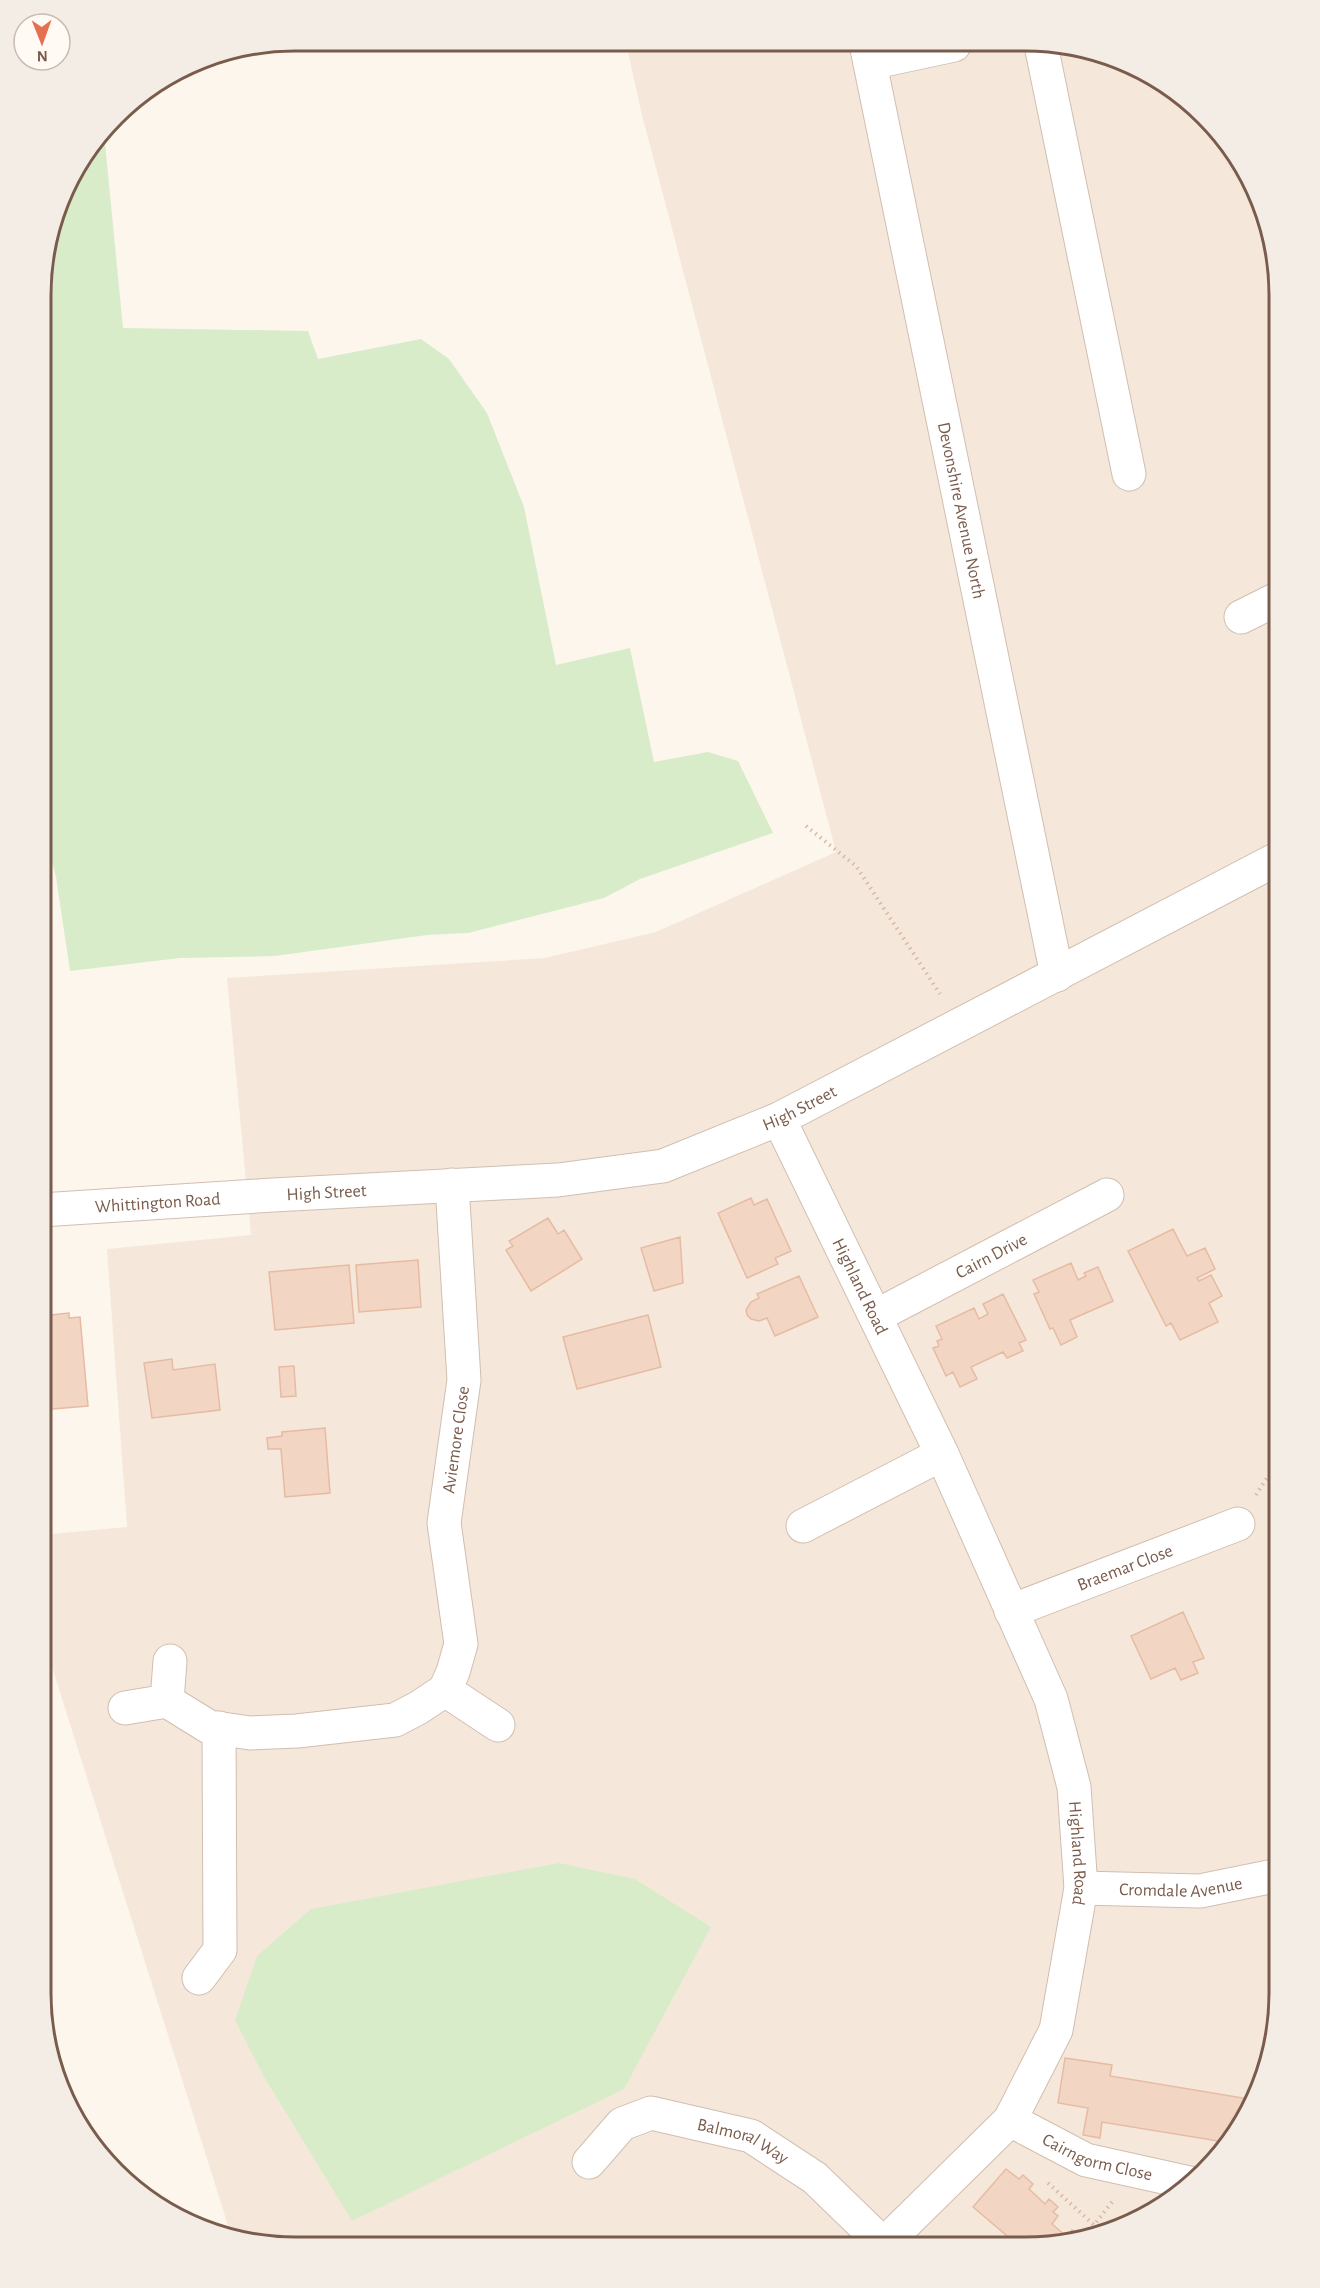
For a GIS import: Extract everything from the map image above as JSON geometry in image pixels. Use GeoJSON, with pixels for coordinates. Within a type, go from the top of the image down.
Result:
{"type":"FeatureCollection","features":[{"type":"Feature","properties":{"kind":"street"},"geometry":{"type":"LineString","coordinates":[[868,53],[890,51]]}},
{"type":"Feature","properties":{"kind":"street"},"geometry":{"type":"LineString","coordinates":[[1042,52],[1129,474]]}},
{"type":"Feature","properties":{"kind":"street","name":"Devonshire Avenue North"},"geometry":{"type":"LineString","coordinates":[[868,53],[1057,975]]}},
{"type":"Feature","properties":{"kind":"street"},"geometry":{"type":"LineString","coordinates":[[1241,616],[1269,603]]}},
{"type":"Feature","properties":{"kind":"street","name":"High Street"},"geometry":{"type":"LineString","coordinates":[[273,1195],[558,1180],[663,1166],[779,1119],[1269,863]]}},
{"type":"Feature","properties":{"kind":"street","name":"Highland Road"},"geometry":{"type":"LineString","coordinates":[[779,1119],[942,1454],[1052,1699],[1074,1787],[1081,1888],[1056,2030],[1010,2120],[891,2237]]}},
{"type":"Feature","properties":{"kind":"street","name":"Aviemore Close"},"geometry":{"type":"LineString","coordinates":[[445,1690],[461,1644],[444,1523],[464,1380],[452,1185]]}},
{"type":"Feature","properties":{"kind":"street","name":"Whittington Road"},"geometry":{"type":"LineString","coordinates":[[51,1209],[273,1195]]}},
{"type":"Feature","properties":{"kind":"street","name":"Cairn Drive"},"geometry":{"type":"LineString","coordinates":[[876,1316],[1107,1195]]}},
{"type":"Feature","properties":{"kind":"street"},"geometry":{"type":"LineString","coordinates":[[803,1526],[942,1454]]}},
{"type":"Feature","properties":{"kind":"street","name":"Braemar Close"},"geometry":{"type":"LineString","coordinates":[[1011,1611],[1238,1524]]}},
{"type":"Feature","properties":{"kind":"street"},"geometry":{"type":"LineString","coordinates":[[167,1701],[170,1661]]}},
{"type":"Feature","properties":{"kind":"street"},"geometry":{"type":"LineString","coordinates":[[124,1708],[167,1701],[209,1727],[250,1733],[297,1731],[395,1720],[445,1690],[498,1725]]}},
{"type":"Feature","properties":{"kind":"street"},"geometry":{"type":"LineString","coordinates":[[199,1978],[220,1950],[219,1728]]}},
{"type":"Feature","properties":{"kind":"street","name":"Cromdale Avenue"},"geometry":{"type":"LineString","coordinates":[[1081,1888],[1200,1891],[1269,1877]]}},
{"type":"Feature","properties":{"kind":"street","name":"Balmoral Way"},"geometry":{"type":"LineString","coordinates":[[589,2162],[622,2124],[651,2113],[751,2136],[815,2178],[873,2237]]}},
{"type":"Feature","properties":{"kind":"street","name":"Cairngorm Close"},"geometry":{"type":"LineString","coordinates":[[1010,2120],[1086,2160],[1181,2181]]}},
{"type":"Feature","properties":{"kind":"path"},"geometry":{"type":"LineString","coordinates":[[806,826],[856,866],[929,975],[959,1025]]}},
{"type":"Feature","properties":{"kind":"shaded area"},"geometry":{"type":"Polygon","coordinates":[[[628,51],[1025,51],[1073,56],[1104,64],[1133,76],[1174,101],[1198,122],[1228,159],[1244,187],[1261,232],[1267,263],[1269,295],[1269,1993],[1267,2025],[1261,2056],[1244,2101],[1228,2129],[1209,2154],[1186,2177],[1161,2196],[1133,2212],[1088,2229],[1057,2235],[1025,2237],[295,2237],[263,2235],[229,2228],[51,1664],[51,1534],[127,1527],[107,1249],[251,1235],[227,978],[545,958],[656,932],[836,852],[641,111],[628,51]]]}},
{"type":"Feature","properties":{"kind":"green space"},"geometry":{"type":"Polygon","coordinates":[[[105,141],[123,328],[308,331],[318,359],[421,339],[449,359],[487,413],[524,507],[556,665],[630,648],[654,762],[708,752],[738,761],[773,833],[640,879],[604,898],[468,933],[427,935],[275,956],[180,958],[70,971],[51,858],[51,295],[53,263],[59,232],[70,201],[92,159],[105,141]]]}},
{"type":"Feature","properties":{"kind":"green space"},"geometry":{"type":"Polygon","coordinates":[[[559,1863],[635,1879],[711,1927],[624,2089],[352,2221],[263,2075],[235,2020],[257,1956],[311,1909],[559,1863]]]}},
{"type":"Feature","properties":{"kind":"building"},"geometry":{"type":"Polygon","coordinates":[[[751,1198],[754,1205],[767,1199],[791,1251],[775,1258],[778,1264],[747,1278],[718,1213],[751,1198]]]}},
{"type":"Feature","properties":{"kind":"building"},"geometry":{"type":"Polygon","coordinates":[[[548,1218],[558,1234],[564,1230],[582,1259],[531,1291],[506,1250],[513,1246],[509,1241],[548,1218]]]}},
{"type":"Feature","properties":{"kind":"building"},"geometry":{"type":"Polygon","coordinates":[[[1173,1229],[1187,1256],[1205,1248],[1215,1269],[1197,1278],[1199,1281],[1211,1275],[1222,1296],[1209,1303],[1218,1322],[1180,1340],[1171,1323],[1166,1326],[1128,1251],[1173,1229]]]}},
{"type":"Feature","properties":{"kind":"building"},"geometry":{"type":"Polygon","coordinates":[[[680,1237],[683,1283],[654,1291],[641,1248],[680,1237]]]}},
{"type":"Feature","properties":{"kind":"building"},"geometry":{"type":"Polygon","coordinates":[[[418,1260],[421,1307],[359,1312],[356,1265],[418,1260]]]}},
{"type":"Feature","properties":{"kind":"building"},"geometry":{"type":"Polygon","coordinates":[[[1071,1263],[1078,1280],[1086,1276],[1084,1273],[1098,1267],[1113,1301],[1070,1320],[1077,1337],[1061,1345],[1053,1328],[1050,1329],[1034,1294],[1039,1292],[1033,1280],[1071,1263]]]}},
{"type":"Feature","properties":{"kind":"building"},"geometry":{"type":"Polygon","coordinates":[[[349,1265],[354,1323],[275,1330],[269,1272],[349,1265]]]}},
{"type":"Feature","properties":{"kind":"building"},"geometry":{"type":"Polygon","coordinates":[[[799,1276],[818,1317],[775,1336],[767,1318],[759,1321],[747,1315],[746,1310],[751,1302],[759,1298],[757,1294],[799,1276]]]}},
{"type":"Feature","properties":{"kind":"building"},"geometry":{"type":"Polygon","coordinates":[[[1003,1294],[1026,1340],[1019,1343],[1023,1351],[1007,1358],[1003,1352],[971,1367],[977,1379],[960,1387],[953,1372],[946,1376],[933,1348],[939,1346],[937,1341],[942,1339],[936,1326],[974,1308],[979,1319],[988,1314],[983,1304],[1003,1294]]]}},
{"type":"Feature","properties":{"kind":"building"},"geometry":{"type":"Polygon","coordinates":[[[69,1313],[69,1318],[80,1317],[88,1406],[51,1409],[51,1315],[69,1313]]]}},
{"type":"Feature","properties":{"kind":"building"},"geometry":{"type":"Polygon","coordinates":[[[648,1315],[661,1367],[577,1389],[563,1337],[648,1315]]]}},
{"type":"Feature","properties":{"kind":"building"},"geometry":{"type":"Polygon","coordinates":[[[172,1359],[173,1370],[215,1364],[220,1410],[152,1418],[144,1363],[172,1359]]]}},
{"type":"Feature","properties":{"kind":"building"},"geometry":{"type":"Polygon","coordinates":[[[294,1366],[296,1396],[281,1397],[279,1367],[294,1366]]]}},
{"type":"Feature","properties":{"kind":"building"},"geometry":{"type":"Polygon","coordinates":[[[325,1428],[330,1493],[285,1497],[281,1449],[268,1449],[267,1438],[282,1436],[282,1432],[325,1428]]]}},
{"type":"Feature","properties":{"kind":"building"},"geometry":{"type":"Polygon","coordinates":[[[1183,1612],[1204,1658],[1193,1662],[1198,1673],[1181,1680],[1175,1668],[1151,1679],[1131,1636],[1183,1612]]]}},
{"type":"Feature","properties":{"kind":"building"},"geometry":{"type":"Polygon","coordinates":[[[1065,2058],[1112,2065],[1110,2076],[1245,2098],[1220,2141],[1102,2122],[1100,2138],[1083,2135],[1088,2108],[1058,2103],[1065,2058]]]}},
{"type":"Feature","properties":{"kind":"building"},"geometry":{"type":"Polygon","coordinates":[[[1006,2169],[1019,2179],[1023,2175],[1033,2184],[1029,2189],[1045,2204],[1049,2199],[1058,2207],[1053,2212],[1058,2216],[1052,2224],[1063,2234],[1008,2237],[973,2207],[1006,2169]]]}}]}
